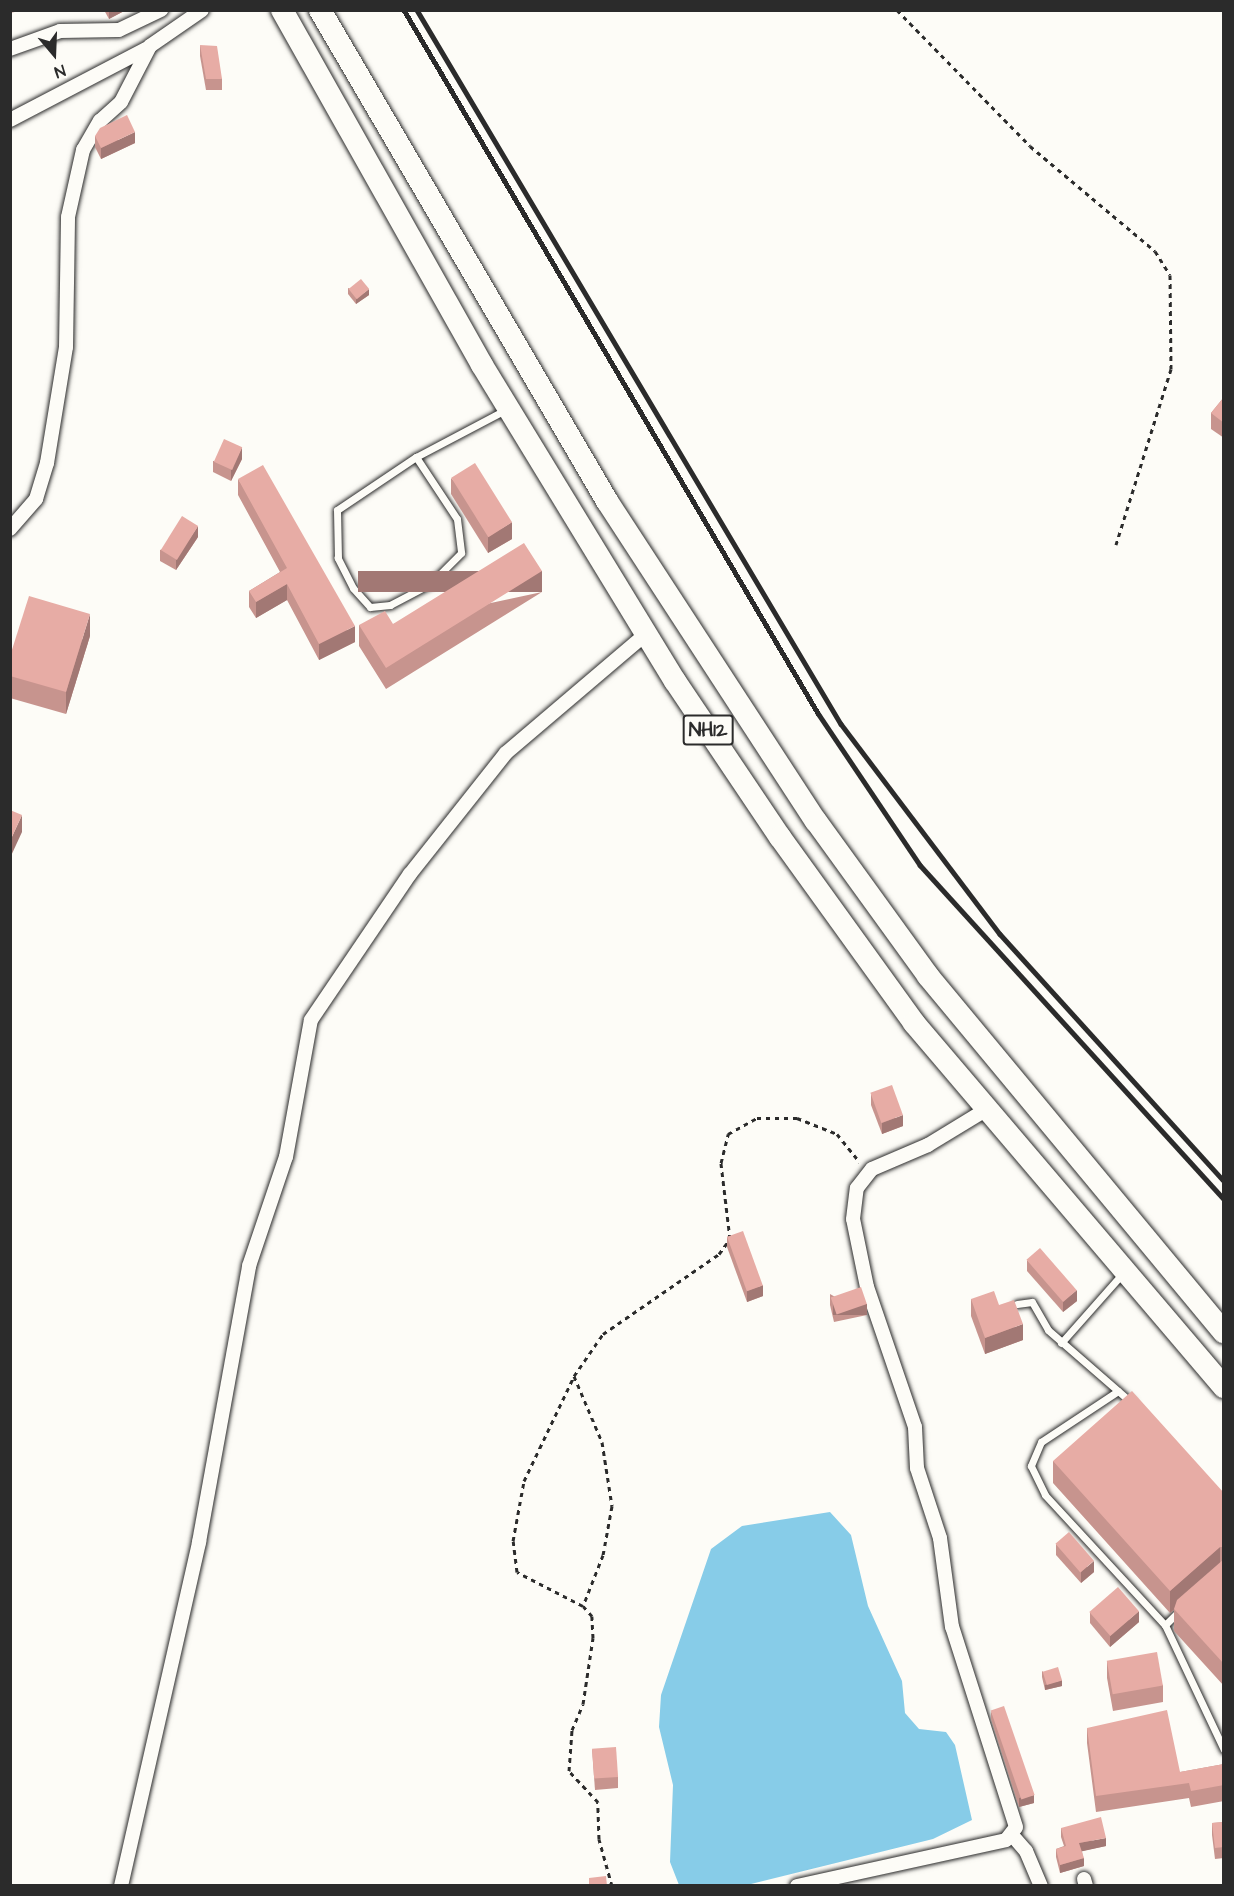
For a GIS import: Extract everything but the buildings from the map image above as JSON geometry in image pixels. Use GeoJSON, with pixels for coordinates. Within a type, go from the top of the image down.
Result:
{"type":"FeatureCollection","features":[{"type":"Feature","properties":{"kind":"highway","name":"NH12"},"geometry":{"type":"LineString","coordinates":[[282,10],[510,408],[646,634],[868,960],[987,1109],[1224,1387]]}},
{"type":"Feature","properties":{"kind":"highway","name":"NH12"},"geometry":{"type":"LineString","coordinates":[[321,10],[608,501],[810,812],[928,976],[1224,1332]]}},
{"type":"Feature","properties":{"kind":"street"},"geometry":{"type":"LineString","coordinates":[[10,49],[60,32],[119,30],[161,10]]}},
{"type":"Feature","properties":{"kind":"street"},"geometry":{"type":"LineString","coordinates":[[10,120],[150,46],[202,10]]}},
{"type":"Feature","properties":{"kind":"street"},"geometry":{"type":"LineString","coordinates":[[10,529],[36,499],[47,463],[66,347],[68,217],[83,150],[100,121],[121,102],[132,73],[150,46]]}},
{"type":"Feature","properties":{"kind":"street"},"geometry":{"type":"LineString","coordinates":[[121,1886],[199,1542],[249,1266],[286,1156],[311,1020],[410,874],[506,753],[646,634]]}},
{"type":"Feature","properties":{"kind":"street"},"geometry":{"type":"LineString","coordinates":[[987,1109],[928,1145],[872,1169],[855,1196],[858,1244],[915,1427],[917,1468],[939,1531],[952,1627],[1016,1814],[1012,1835]]}},
{"type":"Feature","properties":{"kind":"street"},"geometry":{"type":"LineString","coordinates":[[797,1886],[1012,1835]]}},
{"type":"Feature","properties":{"kind":"street"},"geometry":{"type":"LineString","coordinates":[[1012,1835],[1026,1851],[1041,1886]]}},
{"type":"Feature","properties":{"kind":"lane"},"geometry":{"type":"LineString","coordinates":[[416,457],[457,519],[461,553],[430,584],[390,605],[370,607],[352,588],[338,558],[337,510],[416,457],[510,408]]}},
{"type":"Feature","properties":{"kind":"lane"},"geometry":{"type":"LineString","coordinates":[[1061,1343],[1124,1272]]}},
{"type":"Feature","properties":{"kind":"lane"},"geometry":{"type":"LineString","coordinates":[[1017,1304],[1032,1302],[1061,1343],[1142,1412]]}},
{"type":"Feature","properties":{"kind":"lane"},"geometry":{"type":"LineString","coordinates":[[1118,1391],[1041,1442],[1031,1466],[1046,1496],[1165,1624],[1224,1750]]}},
{"type":"Feature","properties":{"kind":"lane"},"geometry":{"type":"LineString","coordinates":[[1165,1624],[1188,1603]]}},
{"type":"Feature","properties":{"kind":"path"},"geometry":{"type":"LineString","coordinates":[[897,10],[1030,146],[1155,251],[1170,275],[1171,369],[1116,545]]}},
{"type":"Feature","properties":{"kind":"path"},"geometry":{"type":"LineString","coordinates":[[612,1886],[599,1839],[598,1802],[569,1772],[572,1730],[582,1704],[593,1638],[592,1616],[583,1606],[523,1579],[513,1549],[524,1481],[574,1376],[603,1334],[719,1254],[730,1239],[721,1163],[728,1134],[745,1122],[776,1115],[821,1124],[872,1169]]}},
{"type":"Feature","properties":{"kind":"path"},"geometry":{"type":"LineString","coordinates":[[574,1376],[602,1442],[612,1506],[603,1555],[583,1606]]}},
{"type":"Feature","properties":{"kind":"water"},"geometry":{"type":"Polygon","coordinates":[[[830,1512],[851,1535],[868,1606],[902,1681],[905,1713],[919,1729],[946,1732],[955,1745],[972,1820],[933,1839],[747,1885],[679,1885],[670,1862],[673,1785],[659,1727],[661,1695],[711,1549],[742,1526],[830,1512]]]}},
{"type":"Feature","properties":{"kind":"railway"},"geometry":{"type":"LineString","coordinates":[[404,10],[818,713],[920,865],[1224,1199]]}},
{"type":"Feature","properties":{"kind":"railway"},"geometry":{"type":"LineString","coordinates":[[417,10],[841,724],[1000,934],[1224,1181]]}}]}
